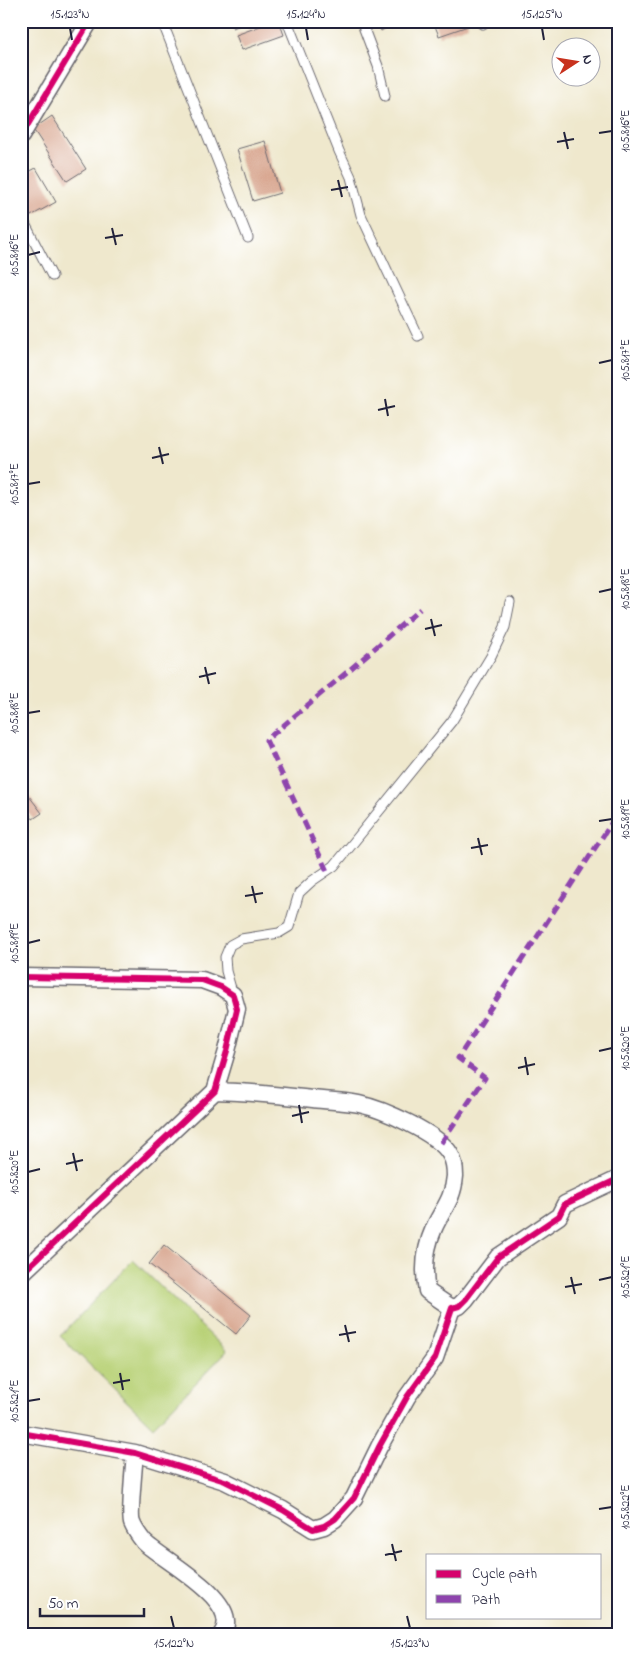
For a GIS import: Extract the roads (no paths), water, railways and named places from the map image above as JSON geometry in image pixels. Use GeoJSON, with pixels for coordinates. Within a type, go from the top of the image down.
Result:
{"type":"FeatureCollection","features":[{"type":"Feature","properties":{"kind":"street"},"geometry":{"type":"LineString","coordinates":[[21,136],[90,21]]}},
{"type":"Feature","properties":{"kind":"street"},"geometry":{"type":"LineString","coordinates":[[21,977],[202,980],[221,987],[233,995],[237,1009],[215,1091],[21,1274]]}},
{"type":"Feature","properties":{"kind":"street"},"geometry":{"type":"LineString","coordinates":[[215,1091],[248,1092],[360,1104],[405,1120],[440,1143],[450,1154],[454,1164],[455,1176],[451,1200],[434,1229],[425,1260],[425,1282],[427,1291],[452,1308]]}},
{"type":"Feature","properties":{"kind":"street"},"geometry":{"type":"LineString","coordinates":[[452,1308],[459,1306],[466,1299],[498,1257],[559,1216],[565,1204],[618,1179]]}},
{"type":"Feature","properties":{"kind":"street"},"geometry":{"type":"LineString","coordinates":[[21,1433],[134,1453],[225,1481],[282,1510],[313,1529],[324,1526],[335,1518],[354,1498],[379,1447],[407,1397],[435,1358],[452,1308]]}},
{"type":"Feature","properties":{"kind":"street"},"geometry":{"type":"LineString","coordinates":[[134,1453],[131,1521],[144,1542],[200,1583],[219,1604],[226,1620],[226,1628],[221,1635]]}},
{"type":"Feature","properties":{"kind":"lane"},"geometry":{"type":"LineString","coordinates":[[162,21],[248,238]]}},
{"type":"Feature","properties":{"kind":"lane"},"geometry":{"type":"LineString","coordinates":[[287,21],[335,142],[351,177],[361,216],[418,336]]}},
{"type":"Feature","properties":{"kind":"lane"},"geometry":{"type":"LineString","coordinates":[[361,21],[378,66],[385,96]]}},
{"type":"Feature","properties":{"kind":"lane"},"geometry":{"type":"LineString","coordinates":[[21,216],[52,276]]}},
{"type":"Feature","properties":{"kind":"lane"},"geometry":{"type":"LineString","coordinates":[[233,995],[226,971],[225,957],[230,945],[241,939],[279,933],[289,927],[300,893],[334,866],[452,721],[491,656],[505,627],[510,602]]}}]}
